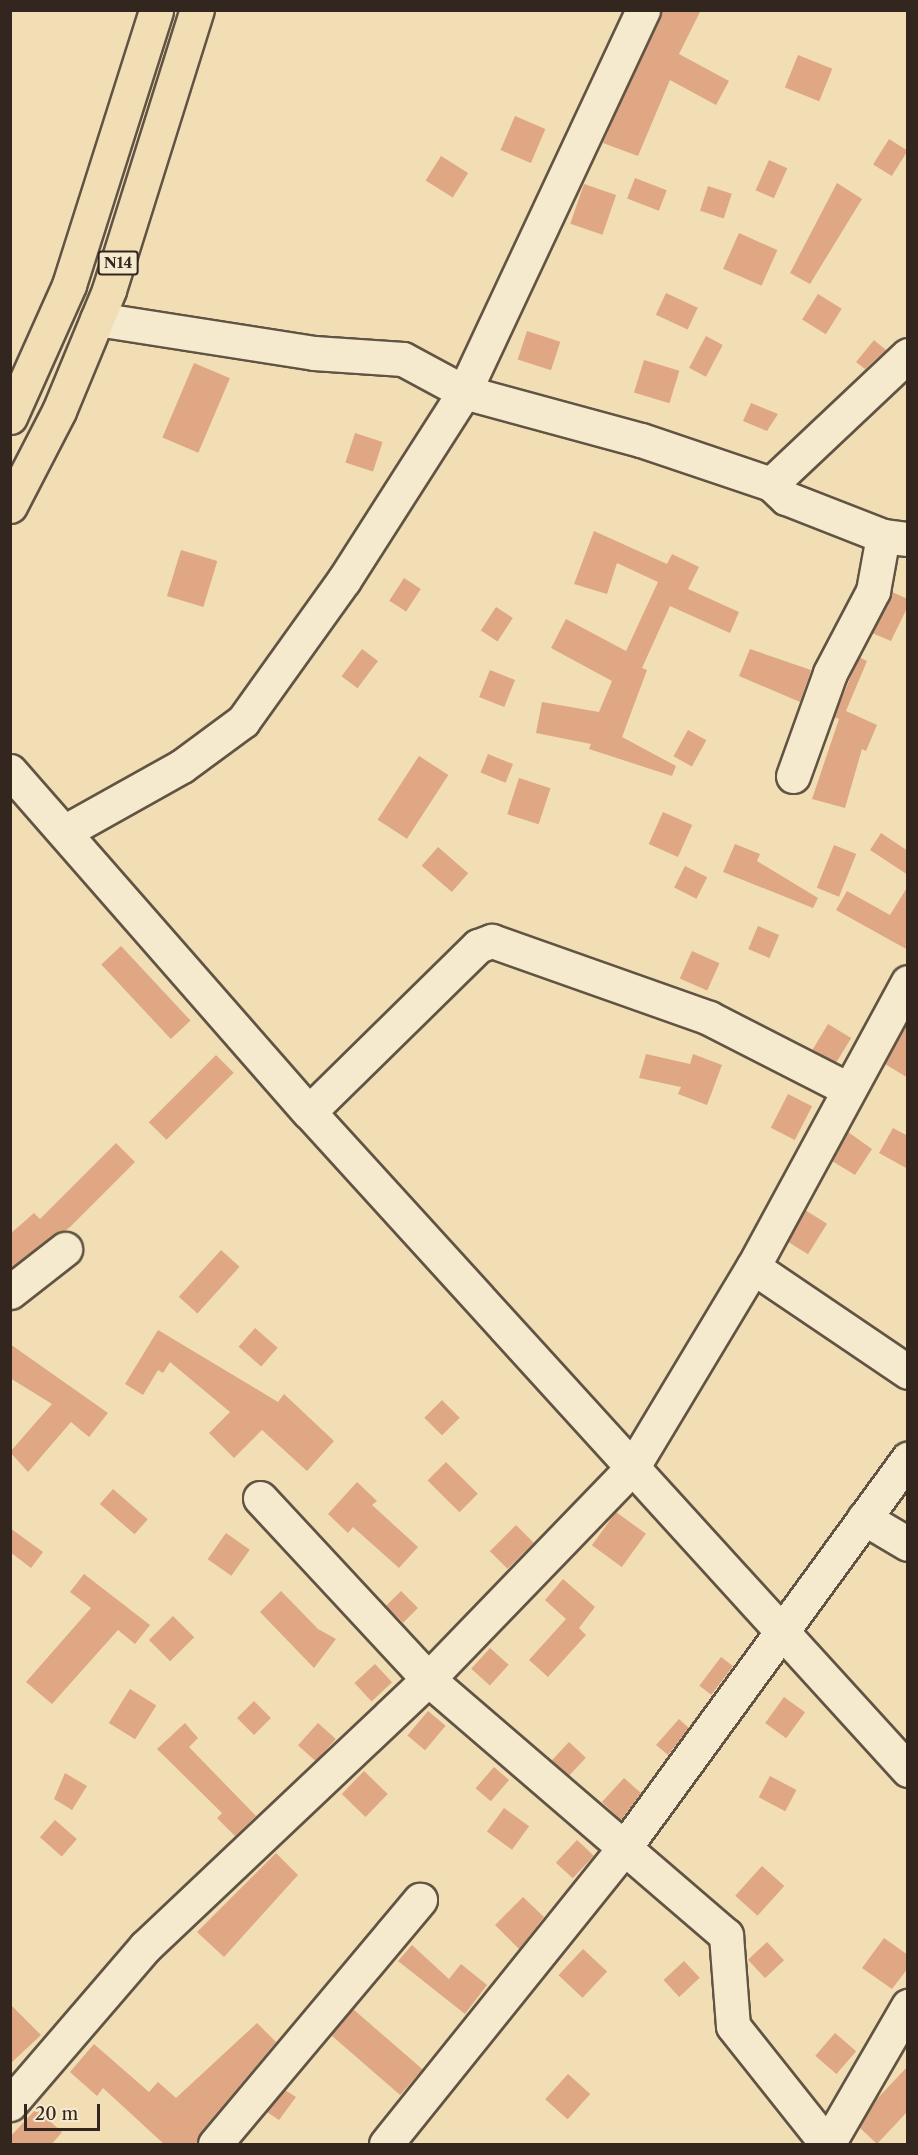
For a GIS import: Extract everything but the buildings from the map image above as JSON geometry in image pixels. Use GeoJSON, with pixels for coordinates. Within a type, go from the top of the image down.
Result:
{"type":"FeatureCollection","features":[{"type":"Feature","properties":{"kind":"main road","name":"N14"},"geometry":{"type":"LineString","coordinates":[[10,417],[69,285],[156,10]]}},
{"type":"Feature","properties":{"kind":"main road","name":"N14"},"geometry":{"type":"LineString","coordinates":[[10,506],[97,319],[197,10]]}},
{"type":"Feature","properties":{"kind":"street"},"geometry":{"type":"LineString","coordinates":[[64,832],[182,766],[243,721],[344,580],[464,392],[643,10]]}},
{"type":"Feature","properties":{"kind":"street"},"geometry":{"type":"LineString","coordinates":[[97,319],[314,353],[403,359],[464,392],[641,440],[771,484],[786,498],[895,538],[873,591],[831,673],[793,776]]}},
{"type":"Feature","properties":{"kind":"street"},"geometry":{"type":"LineString","coordinates":[[771,484],[908,355]]}},
{"type":"Feature","properties":{"kind":"street"},"geometry":{"type":"LineString","coordinates":[[10,771],[309,1112],[908,1770]]}},
{"type":"Feature","properties":{"kind":"street"},"geometry":{"type":"LineString","coordinates":[[309,1112],[478,946],[492,941],[709,1018],[846,1089]]}},
{"type":"Feature","properties":{"kind":"street"},"geometry":{"type":"LineString","coordinates":[[10,2104],[145,1947],[428,1679],[632,1468],[753,1267],[846,1089],[908,982]]}},
{"type":"Feature","properties":{"kind":"street"},"geometry":{"type":"LineString","coordinates":[[10,1292],[65,1249]]}},
{"type":"Feature","properties":{"kind":"street"},"geometry":{"type":"LineString","coordinates":[[753,1267],[908,1372]]}},
{"type":"Feature","properties":{"kind":"street"},"geometry":{"type":"LineString","coordinates":[[386,2145],[624,1848],[783,1633],[908,1458]]}},
{"type":"Feature","properties":{"kind":"street"},"geometry":{"type":"LineString","coordinates":[[260,1498],[428,1679],[726,1935],[733,2026],[828,2145],[908,2006]]}},
{"type":"Feature","properties":{"kind":"street"},"geometry":{"type":"LineString","coordinates":[[864,1518],[908,1544]]}},
{"type":"Feature","properties":{"kind":"street"},"geometry":{"type":"LineString","coordinates":[[215,2145],[420,1900]]}}]}
